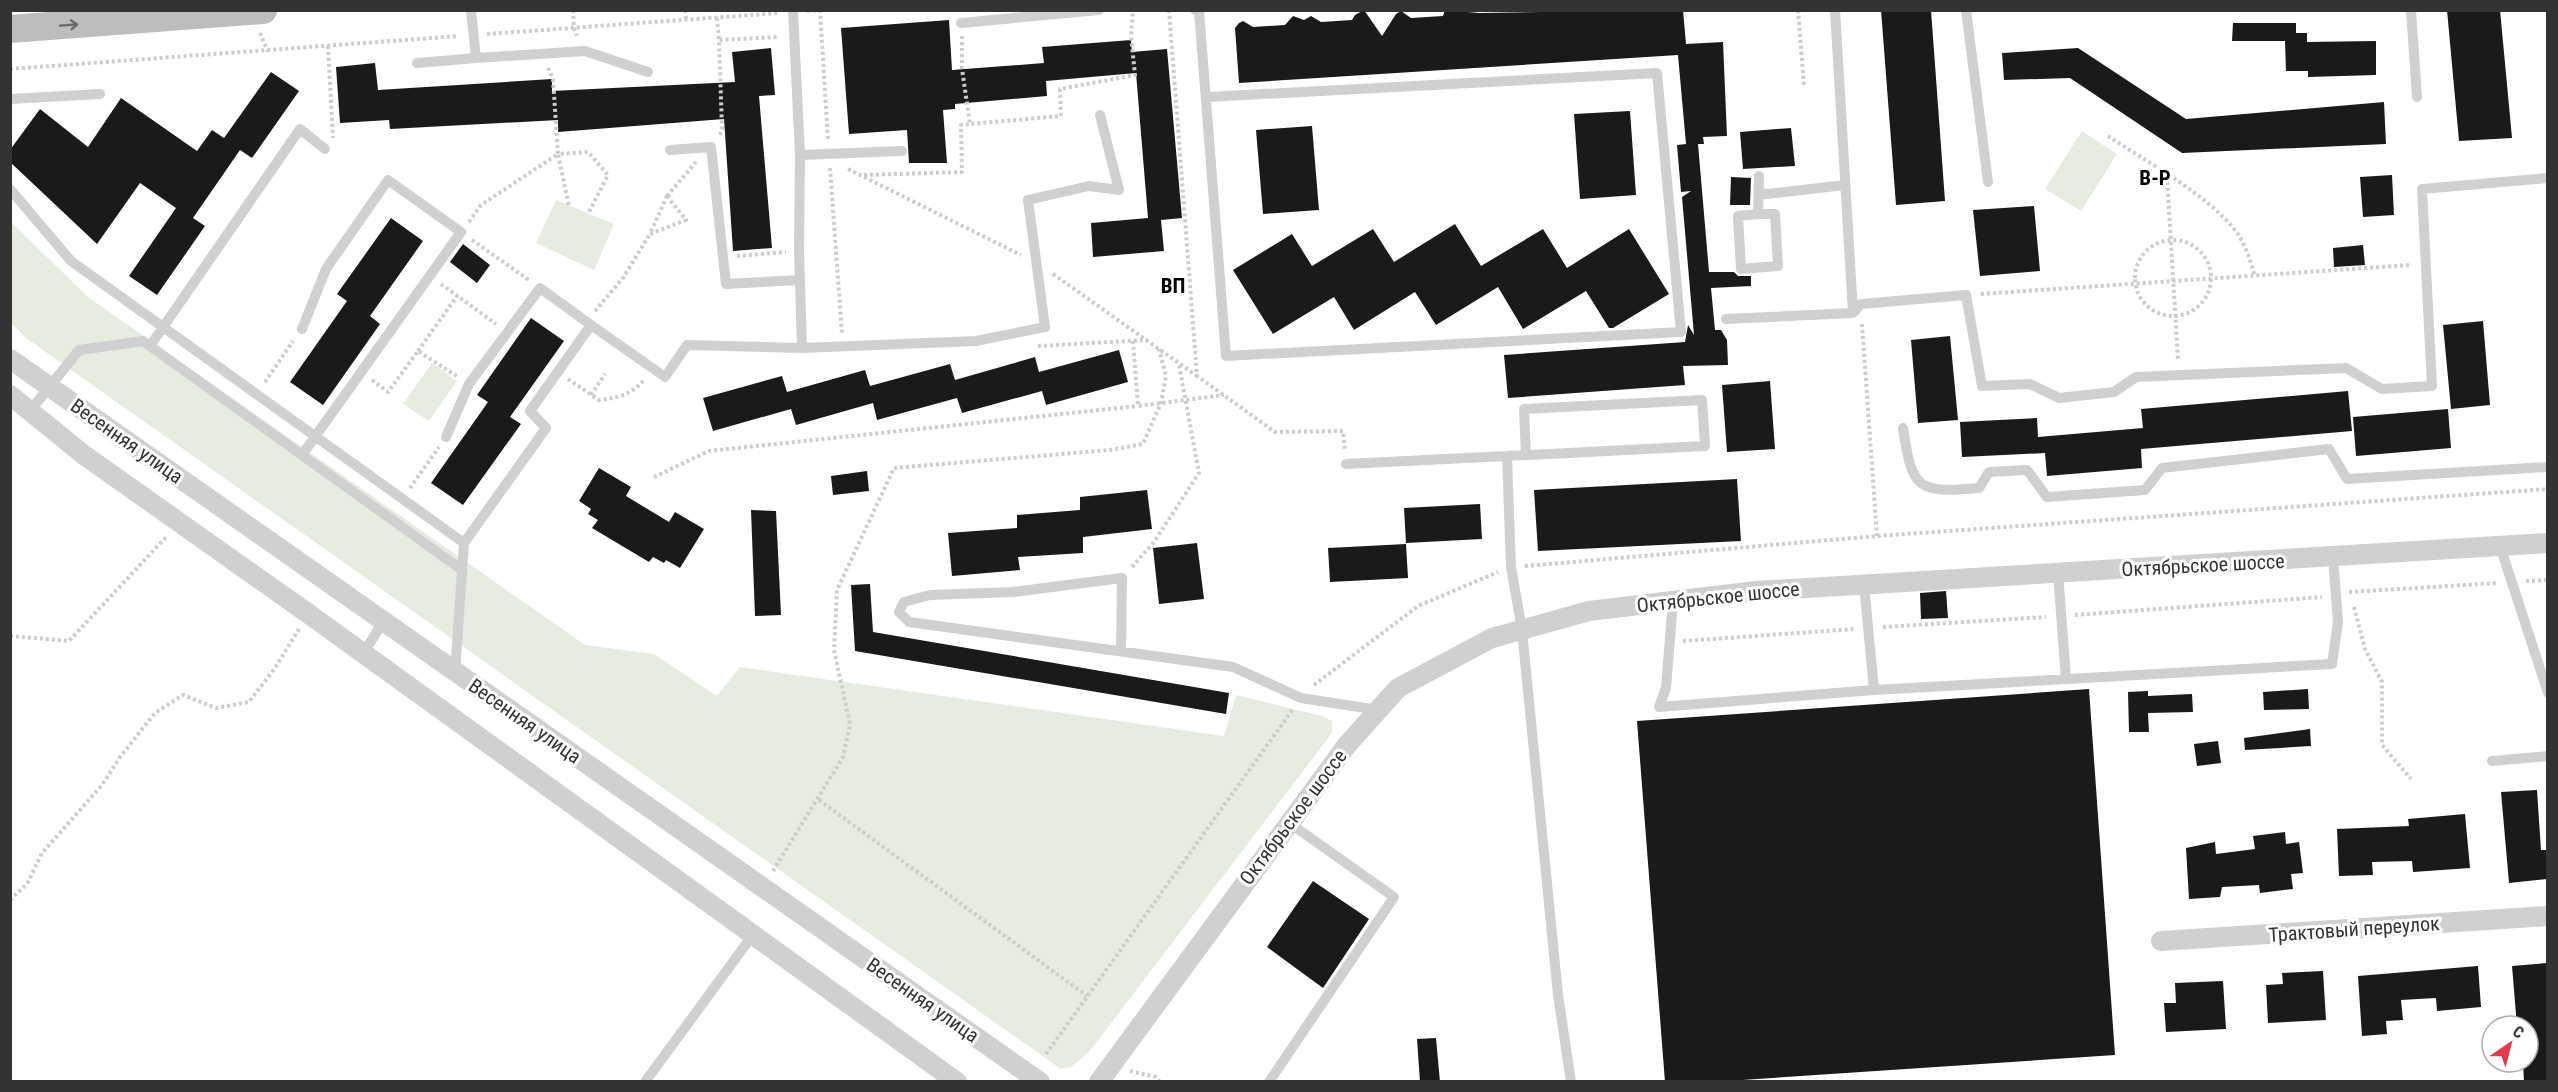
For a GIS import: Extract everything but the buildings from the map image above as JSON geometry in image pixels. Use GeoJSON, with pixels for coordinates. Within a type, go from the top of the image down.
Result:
{"type":"FeatureCollection","features":[{"type":"Feature","properties":{"kind":"street"},"geometry":{"type":"LineString","coordinates":[[10,29],[263,10]]}},
{"type":"Feature","properties":{"kind":"street","name":"Весенняя улица"},"geometry":{"type":"LineString","coordinates":[[10,359],[1040,1082]]}},
{"type":"Feature","properties":{"kind":"street","name":"Весенняя улица"},"geometry":{"type":"LineString","coordinates":[[10,395],[84,455],[306,612],[957,1082]]}},
{"type":"Feature","properties":{"kind":"street","name":"Октябрьское шоссе"},"geometry":{"type":"LineString","coordinates":[[1105,1074],[1288,822],[1377,710],[1398,688],[1492,638],[1589,611],[1756,591],[2547,543]]}},
{"type":"Feature","properties":{"kind":"street","name":"Трактовый переулок"},"geometry":{"type":"LineString","coordinates":[[2161,941],[2547,916]]}},
{"type":"Feature","properties":{"kind":"lane"},"geometry":{"type":"LineString","coordinates":[[471,10],[476,58]]}},
{"type":"Feature","properties":{"kind":"lane"},"geometry":{"type":"LineString","coordinates":[[961,23],[1099,10]]}},
{"type":"Feature","properties":{"kind":"lane"},"geometry":{"type":"LineString","coordinates":[[1195,10],[1199,11],[1207,97],[1226,356],[1681,332],[1657,73],[1207,97]]}},
{"type":"Feature","properties":{"kind":"lane"},"geometry":{"type":"LineString","coordinates":[[1835,10],[1853,313]]}},
{"type":"Feature","properties":{"kind":"lane"},"geometry":{"type":"LineString","coordinates":[[1966,10],[1988,182]]}},
{"type":"Feature","properties":{"kind":"lane"},"geometry":{"type":"LineString","coordinates":[[2411,10],[2417,97]]}},
{"type":"Feature","properties":{"kind":"lane"},"geometry":{"type":"LineString","coordinates":[[793,11],[800,154],[799,251],[802,348]]}},
{"type":"Feature","properties":{"kind":"lane"},"geometry":{"type":"LineString","coordinates":[[417,63],[585,51],[648,72]]}},
{"type":"Feature","properties":{"kind":"lane"},"geometry":{"type":"LineString","coordinates":[[10,99],[100,94]]}},
{"type":"Feature","properties":{"kind":"lane"},"geometry":{"type":"LineString","coordinates":[[446,437],[469,384],[540,288],[665,377],[687,345],[802,348],[976,341],[1045,327],[1028,200],[1089,186],[1119,190],[1100,115]]}},
{"type":"Feature","properties":{"kind":"lane"},"geometry":{"type":"LineString","coordinates":[[150,346],[300,129],[325,149]]}},
{"type":"Feature","properties":{"kind":"lane"},"geometry":{"type":"LineString","coordinates":[[670,150],[711,147],[726,284],[800,280]]}},
{"type":"Feature","properties":{"kind":"lane"},"geometry":{"type":"LineString","coordinates":[[800,154],[829,156],[902,151]]}},
{"type":"Feature","properties":{"kind":"lane"},"geometry":{"type":"LineString","coordinates":[[1758,214],[1759,176]]}},
{"type":"Feature","properties":{"kind":"lane"},"geometry":{"type":"LineString","coordinates":[[1726,319],[1853,313],[1861,304],[1965,295],[1982,386],[2030,384],[2059,398],[2114,392],[2136,377],[2346,368],[2382,389],[2432,386],[2422,189],[2547,178]]}},
{"type":"Feature","properties":{"kind":"lane"},"geometry":{"type":"LineString","coordinates":[[302,329],[326,268],[388,180],[461,232],[302,455]]}},
{"type":"Feature","properties":{"kind":"lane"},"geometry":{"type":"LineString","coordinates":[[1758,195],[1845,185]]}},
{"type":"Feature","properties":{"kind":"lane"},"geometry":{"type":"LineString","coordinates":[[10,189],[71,261],[464,543]]}},
{"type":"Feature","properties":{"kind":"lane"},"geometry":{"type":"LineString","coordinates":[[1758,214],[1775,214],[1778,266],[1741,269],[1738,216],[1758,214]]}},
{"type":"Feature","properties":{"kind":"lane"},"geometry":{"type":"LineString","coordinates":[[455,672],[464,543],[546,428],[530,411],[558,372],[588,323]]}},
{"type":"Feature","properties":{"kind":"lane"},"geometry":{"type":"LineString","coordinates":[[30,411],[79,350],[143,341],[462,570]]}},
{"type":"Feature","properties":{"kind":"lane"},"geometry":{"type":"LineString","coordinates":[[1346,464],[1507,456],[1705,446],[1702,400],[1524,409],[1526,455]]}},
{"type":"Feature","properties":{"kind":"lane"},"geometry":{"type":"LineString","coordinates":[[1903,428],[1909,470],[1923,486],[1948,491],[1978,488],[1989,472],[2027,470],[2047,497],[2145,490],[2162,468],[2329,448],[2347,480],[2547,467]]}},
{"type":"Feature","properties":{"kind":"lane"},"geometry":{"type":"LineString","coordinates":[[1507,456],[1511,567],[1522,630],[1558,994],[1571,1082]]}},
{"type":"Feature","properties":{"kind":"lane"},"geometry":{"type":"LineString","coordinates":[[2500,546],[2547,693]]}},
{"type":"Feature","properties":{"kind":"lane"},"geometry":{"type":"LineString","coordinates":[[1673,601],[1666,688],[1659,707],[1874,690],[2332,664],[2338,622],[2333,557]]}},
{"type":"Feature","properties":{"kind":"lane"},"geometry":{"type":"LineString","coordinates":[[2058,573],[2066,679]]}},
{"type":"Feature","properties":{"kind":"lane"},"geometry":{"type":"LineString","coordinates":[[1121,651],[1122,578],[1013,592],[930,596],[904,602],[899,612],[909,622],[1233,667],[1301,698],[1377,710]]}},
{"type":"Feature","properties":{"kind":"lane"},"geometry":{"type":"LineString","coordinates":[[1864,584],[1874,690]]}},
{"type":"Feature","properties":{"kind":"lane"},"geometry":{"type":"LineString","coordinates":[[363,654],[384,622]]}},
{"type":"Feature","properties":{"kind":"lane"},"geometry":{"type":"LineString","coordinates":[[2492,761],[2547,756]]}},
{"type":"Feature","properties":{"kind":"lane"},"geometry":{"type":"LineString","coordinates":[[1269,1082],[1394,897],[1288,822]]}},
{"type":"Feature","properties":{"kind":"lane"},"geometry":{"type":"LineString","coordinates":[[645,1082],[752,936]]}},
{"type":"Feature","properties":{"kind":"path"},"geometry":{"type":"LineString","coordinates":[[573,10],[573,28],[585,51]]}},
{"type":"Feature","properties":{"kind":"path"},"geometry":{"type":"LineString","coordinates":[[685,10],[686,20]]}},
{"type":"Feature","properties":{"kind":"path"},"geometry":{"type":"LineString","coordinates":[[861,175],[962,172],[961,124],[1060,116],[1060,89],[1135,75],[1131,36],[1133,10]]}},
{"type":"Feature","properties":{"kind":"path"},"geometry":{"type":"LineString","coordinates":[[1798,10],[1804,86]]}},
{"type":"Feature","properties":{"kind":"path"},"geometry":{"type":"LineString","coordinates":[[10,69],[793,11],[821,11],[843,346]]}},
{"type":"Feature","properties":{"kind":"path"},"geometry":{"type":"LineString","coordinates":[[588,323],[623,278],[650,234],[667,196],[718,142],[722,129],[717,18]]}},
{"type":"Feature","properties":{"kind":"path"},"geometry":{"type":"LineString","coordinates":[[961,23],[962,69],[970,124]]}},
{"type":"Feature","properties":{"kind":"path"},"geometry":{"type":"LineString","coordinates":[[719,40],[778,35],[779,45]]}},
{"type":"Feature","properties":{"kind":"path"},"geometry":{"type":"LineString","coordinates":[[325,149],[335,136],[328,46]]}},
{"type":"Feature","properties":{"kind":"path"},"geometry":{"type":"LineString","coordinates":[[542,54],[553,79],[558,154],[569,206]]}},
{"type":"Feature","properties":{"kind":"path"},"geometry":{"type":"LineString","coordinates":[[2108,136],[2213,208],[2235,230],[2248,253],[2255,276]]}},
{"type":"Feature","properties":{"kind":"path"},"geometry":{"type":"LineString","coordinates":[[540,288],[461,232],[481,205],[558,154],[588,152],[608,175],[588,214]]}},
{"type":"Feature","properties":{"kind":"path"},"geometry":{"type":"LineString","coordinates":[[829,156],[861,175],[1037,263],[1197,376]]}},
{"type":"Feature","properties":{"kind":"path"},"geometry":{"type":"LineString","coordinates":[[2167,176],[2179,375]]}},
{"type":"Feature","properties":{"kind":"path"},"geometry":{"type":"LineString","coordinates":[[650,234],[686,220],[667,196]]}},
{"type":"Feature","properties":{"kind":"path"},"geometry":{"type":"LineString","coordinates":[[2171,239],[2188,244],[2205,257],[2212,269],[2212,285],[2204,301],[2193,311],[2163,316],[2148,307],[2137,295],[2135,276],[2142,258],[2154,244],[2171,239]]}},
{"type":"Feature","properties":{"kind":"path"},"geometry":{"type":"LineString","coordinates":[[723,257],[799,251]]}},
{"type":"Feature","properties":{"kind":"path"},"geometry":{"type":"LineString","coordinates":[[1965,295],[2425,264]]}},
{"type":"Feature","properties":{"kind":"path"},"geometry":{"type":"LineString","coordinates":[[431,277],[507,332]]}},
{"type":"Feature","properties":{"kind":"path"},"geometry":{"type":"LineString","coordinates":[[362,372],[388,392],[458,296]]}},
{"type":"Feature","properties":{"kind":"path"},"geometry":{"type":"LineString","coordinates":[[1861,304],[1877,536]]}},
{"type":"Feature","properties":{"kind":"path"},"geometry":{"type":"LineString","coordinates":[[256,394],[302,329]]}},
{"type":"Feature","properties":{"kind":"path"},"geometry":{"type":"LineString","coordinates":[[1133,341],[1138,406]]}},
{"type":"Feature","properties":{"kind":"path"},"geometry":{"type":"LineString","coordinates":[[762,887],[819,800],[843,758],[850,724],[834,650],[837,590],[894,468],[1110,450],[1143,444],[1161,403],[1166,376],[1159,349]]}},
{"type":"Feature","properties":{"kind":"path"},"geometry":{"type":"LineString","coordinates":[[418,351],[469,384]]}},
{"type":"Feature","properties":{"kind":"path"},"geometry":{"type":"LineString","coordinates":[[1122,578],[1154,542],[1200,473],[1184,400],[1179,364]]}},
{"type":"Feature","properties":{"kind":"path"},"geometry":{"type":"LineString","coordinates":[[558,372],[598,400],[618,398],[636,388],[654,369]]}},
{"type":"Feature","properties":{"kind":"path"},"geometry":{"type":"LineString","coordinates":[[591,395],[605,374]]}},
{"type":"Feature","properties":{"kind":"path"},"geometry":{"type":"LineString","coordinates":[[654,477],[709,451],[1224,395]]}},
{"type":"Feature","properties":{"kind":"path"},"geometry":{"type":"LineString","coordinates":[[402,499],[446,437]]}},
{"type":"Feature","properties":{"kind":"path"},"geometry":{"type":"LineString","coordinates":[[1046,1054],[1305,692],[1418,606],[1511,567],[1877,536],[2547,489]]}},
{"type":"Feature","properties":{"kind":"path"},"geometry":{"type":"LineString","coordinates":[[10,636],[69,641],[179,523]]}},
{"type":"Feature","properties":{"kind":"path"},"geometry":{"type":"LineString","coordinates":[[2355,556],[2350,592],[2365,650],[2382,682],[2382,745],[2411,779]]}},
{"type":"Feature","properties":{"kind":"path"},"geometry":{"type":"LineString","coordinates":[[1670,642],[2336,596],[2350,592],[2547,580]]}},
{"type":"Feature","properties":{"kind":"path"},"geometry":{"type":"LineString","coordinates":[[10,900],[27,884],[42,853],[102,785],[120,757],[155,713],[183,695],[216,708],[249,702],[275,668],[306,612]]}},
{"type":"Feature","properties":{"kind":"path"},"geometry":{"type":"LineString","coordinates":[[819,800],[1087,996]]}},
{"type":"Feature","properties":{"kind":"path"},"geometry":{"type":"LineString","coordinates":[[1105,1074],[1156,1077],[1160,1082]]}},
{"type":"Feature","properties":{"kind":"shaded area"},"geometry":{"type":"Polygon","coordinates":[[[2082,131],[2117,154],[2081,211],[2045,189],[2082,131]]]}},
{"type":"Feature","properties":{"kind":"shaded area"},"geometry":{"type":"Polygon","coordinates":[[[556,200],[614,224],[594,270],[536,243],[556,200]]]}},
{"type":"Feature","properties":{"kind":"shaded area"},"geometry":{"type":"Polygon","coordinates":[[[10,221],[88,297],[585,645],[654,654],[717,696],[740,667],[1224,736],[1236,695],[1322,716],[1332,721],[1332,733],[1089,1052],[1071,1067],[1061,1069],[26,338],[11,323],[10,221]]]}},
{"type":"Feature","properties":{"kind":"shaded area"},"geometry":{"type":"Polygon","coordinates":[[[432,363],[457,381],[429,421],[403,404],[432,363]]]}},
{"type":"Feature","properties":{"kind":"district","name":"В-Р"},"geometry":{"type":"Point","coordinates":[2155,178]}},
{"type":"Feature","properties":{"kind":"district","name":"ВП"},"geometry":{"type":"Point","coordinates":[1173,286]}}]}
